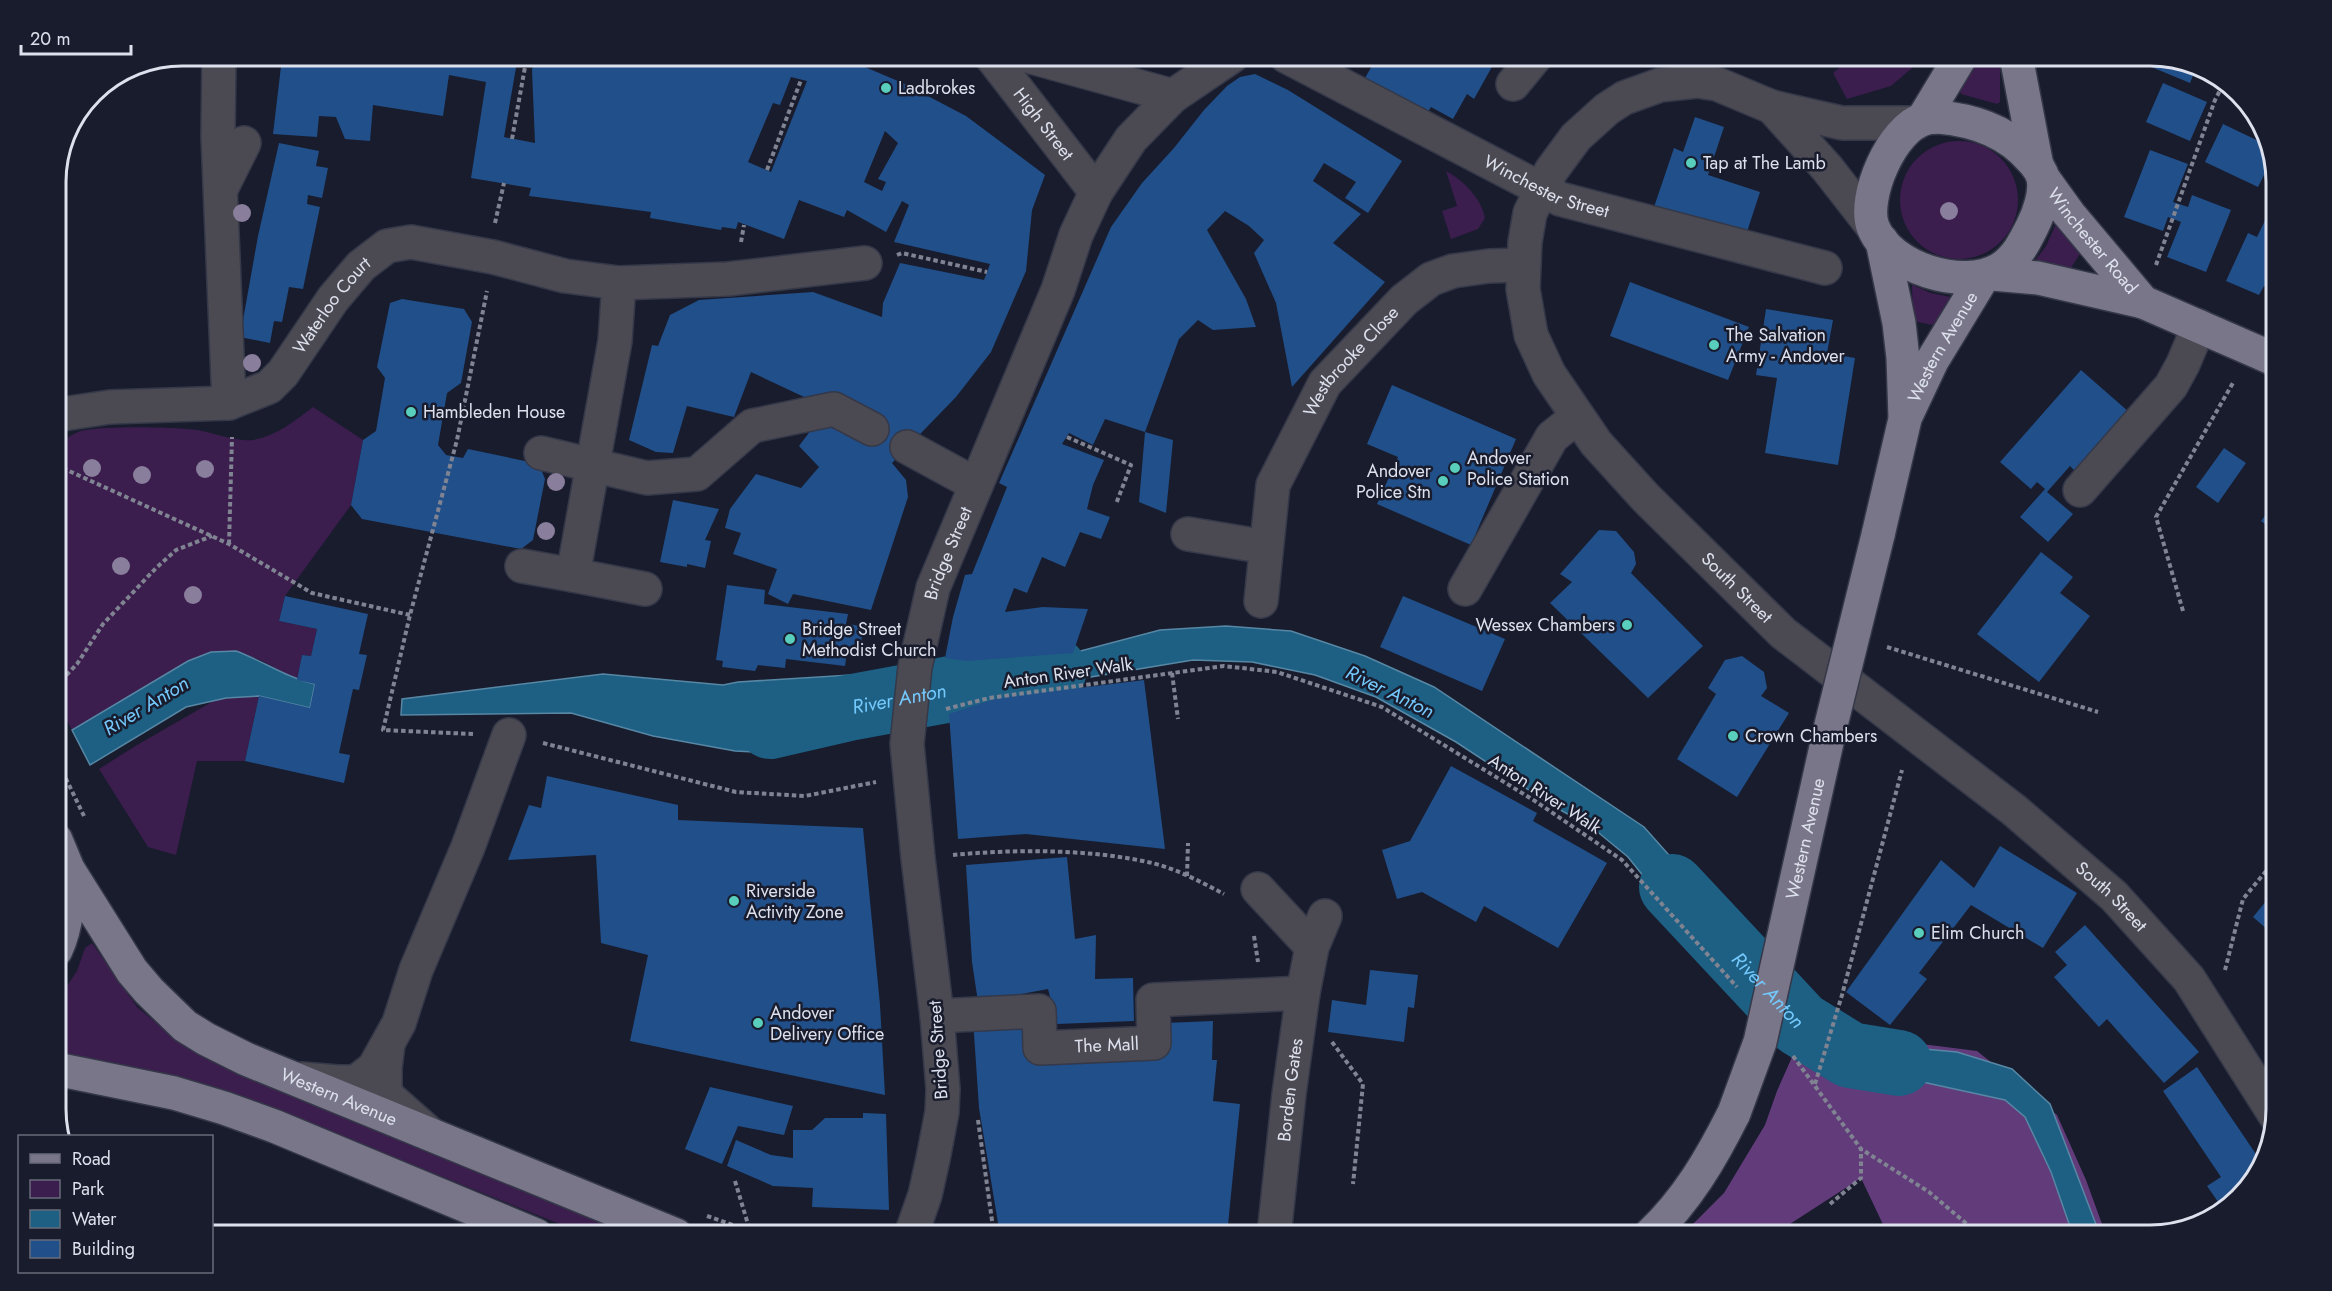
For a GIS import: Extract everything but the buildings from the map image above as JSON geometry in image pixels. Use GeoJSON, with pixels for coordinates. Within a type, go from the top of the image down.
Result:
{"type":"FeatureCollection","features":[{"type":"Feature","properties":{"kind":"main road"},"geometry":{"type":"LineString","coordinates":[[1955,66],[1919,121],[1900,136],[1888,152],[1877,177],[1871,206],[1878,234],[1894,253],[1922,269],[1963,278],[1987,275],[2012,260],[2026,239],[2042,200],[2040,172],[2018,66]]}},
{"type":"Feature","properties":{"kind":"main road"},"geometry":{"type":"LineString","coordinates":[[1919,121],[1959,119],[1978,124],[2014,143],[2040,172]]}},
{"type":"Feature","properties":{"kind":"main road","name":"Winchester Road"},"geometry":{"type":"LineString","coordinates":[[2040,172],[2069,214],[2143,302]]}},
{"type":"Feature","properties":{"kind":"main road","name":"Western Avenue"},"geometry":{"type":"LineString","coordinates":[[1878,234],[1899,323],[1903,358],[1905,419]]}},
{"type":"Feature","properties":{"kind":"main road","name":"Winchester Road"},"geometry":{"type":"LineString","coordinates":[[1987,275],[2038,279],[2143,302],[2265,354]]}},
{"type":"Feature","properties":{"kind":"main road","name":"Western Avenue"},"geometry":{"type":"LineString","coordinates":[[1660,1225],[1682,1202],[1698,1180],[1734,1113],[1760,1042],[1830,729],[1905,419],[1932,361],[1987,275]]}},
{"type":"Feature","properties":{"kind":"main road","name":"Western Avenue"},"geometry":{"type":"LineString","coordinates":[[66,862],[132,971],[167,1010],[206,1039],[246,1059],[649,1225]]}},
{"type":"Feature","properties":{"kind":"main road","name":"Western Avenue"},"geometry":{"type":"LineString","coordinates":[[66,878],[69,895],[66,920]]}},
{"type":"Feature","properties":{"kind":"main road"},"geometry":{"type":"LineString","coordinates":[[66,1071],[174,1093],[224,1108],[274,1126],[510,1225]]}},
{"type":"Feature","properties":{"kind":"street"},"geometry":{"type":"LineString","coordinates":[[220,66],[231,139],[220,191],[230,416]]}},
{"type":"Feature","properties":{"kind":"street","name":"High Street"},"geometry":{"type":"LineString","coordinates":[[999,66],[1096,192]]}},
{"type":"Feature","properties":{"kind":"street"},"geometry":{"type":"LineString","coordinates":[[1064,66],[1173,96]]}},
{"type":"Feature","properties":{"kind":"street","name":"Bridge Street"},"geometry":{"type":"LineString","coordinates":[[915,1225],[925,1195],[942,1113],[943,1089],[907,744],[915,668],[933,588],[1058,290],[1077,235],[1096,192],[1131,139],[1173,96],[1217,66]]}},
{"type":"Feature","properties":{"kind":"street","name":"Winchester Street"},"geometry":{"type":"LineString","coordinates":[[1306,66],[1560,200],[1825,268]]}},
{"type":"Feature","properties":{"kind":"street"},"geometry":{"type":"LineString","coordinates":[[1514,84],[1528,66]]}},
{"type":"Feature","properties":{"kind":"street","name":"South Street"},"geometry":{"type":"LineString","coordinates":[[1878,234],[1827,168],[1772,107],[1720,70],[1697,81],[1660,85],[1624,98],[1607,109],[1576,137],[1540,190],[1530,213],[1523,265],[1526,312],[1531,335],[1549,374],[1596,443],[1646,498],[1783,633],[2014,810],[2114,896],[2189,979],[2266,1101]]}},
{"type":"Feature","properties":{"kind":"street","name":"South Street"},"geometry":{"type":"LineString","coordinates":[[1772,107],[1842,123],[1919,121]]}},
{"type":"Feature","properties":{"kind":"street","name":"Waterloo Court"},"geometry":{"type":"LineString","coordinates":[[66,414],[110,407],[230,416],[269,387],[283,373],[348,280],[374,254],[387,246],[411,242],[493,257],[565,276],[619,283],[728,279],[865,263]]}},
{"type":"Feature","properties":{"kind":"street","name":"Westbrooke Close"},"geometry":{"type":"LineString","coordinates":[[1261,601],[1273,485],[1325,383],[1404,300],[1431,279],[1453,271],[1489,266],[1523,265]]}},
{"type":"Feature","properties":{"kind":"street"},"geometry":{"type":"LineString","coordinates":[[573,575],[615,341],[619,283]]}},
{"type":"Feature","properties":{"kind":"street"},"geometry":{"type":"LineString","coordinates":[[2080,490],[2171,386],[2199,326]]}},
{"type":"Feature","properties":{"kind":"street"},"geometry":{"type":"LineString","coordinates":[[541,453],[647,478],[697,474],[752,426],[834,409],[872,429]]}},
{"type":"Feature","properties":{"kind":"street"},"geometry":{"type":"LineString","coordinates":[[1465,589],[1552,437],[1577,417]]}},
{"type":"Feature","properties":{"kind":"street"},"geometry":{"type":"LineString","coordinates":[[907,447],[975,484]]}},
{"type":"Feature","properties":{"kind":"street"},"geometry":{"type":"LineString","coordinates":[[1188,534],[1266,548]]}},
{"type":"Feature","properties":{"kind":"street"},"geometry":{"type":"LineString","coordinates":[[522,567],[635,587]]}},
{"type":"Feature","properties":{"kind":"street"},"geometry":{"type":"LineString","coordinates":[[290,1077],[356,1082],[374,1068],[399,1023],[416,970],[468,847],[509,735]]}},
{"type":"Feature","properties":{"kind":"street"},"geometry":{"type":"LineString","coordinates":[[1243,892],[1312,947]]}},
{"type":"Feature","properties":{"kind":"street","name":"Borden Gates"},"geometry":{"type":"LineString","coordinates":[[1275,1225],[1289,1094],[1303,993],[1312,947],[1325,916]]}},
{"type":"Feature","properties":{"kind":"street","name":"The Mall"},"geometry":{"type":"LineString","coordinates":[[937,1016],[1039,1011],[1040,1048],[1154,1043],[1153,1000],[1303,993]]}},
{"type":"Feature","properties":{"kind":"street"},"geometry":{"type":"LineString","coordinates":[[388,1042],[385,1094],[429,1134]]}},
{"type":"Feature","properties":{"kind":"path"},"geometry":{"type":"LineString","coordinates":[[512,139],[525,66]]}},
{"type":"Feature","properties":{"kind":"path"},"geometry":{"type":"LineString","coordinates":[[767,170],[801,80]]}},
{"type":"Feature","properties":{"kind":"path"},"geometry":{"type":"LineString","coordinates":[[2143,302],[2220,90]]}},
{"type":"Feature","properties":{"kind":"path"},"geometry":{"type":"LineString","coordinates":[[865,263],[902,253],[987,272]]}},
{"type":"Feature","properties":{"kind":"path"},"geometry":{"type":"LineString","coordinates":[[493,257],[457,440],[410,615],[384,730],[509,735],[736,792],[806,796],[909,775]]}},
{"type":"Feature","properties":{"kind":"path"},"geometry":{"type":"LineString","coordinates":[[2182,611],[2156,517],[2265,354]]}},
{"type":"Feature","properties":{"kind":"path"},"geometry":{"type":"LineString","coordinates":[[229,544],[230,416]]}},
{"type":"Feature","properties":{"kind":"path"},"geometry":{"type":"LineString","coordinates":[[1067,437],[1131,465],[1116,504]]}},
{"type":"Feature","properties":{"kind":"path"},"geometry":{"type":"LineString","coordinates":[[66,470],[229,544],[312,594],[410,615]]}},
{"type":"Feature","properties":{"kind":"path"},"geometry":{"type":"LineString","coordinates":[[66,676],[77,664],[103,624],[156,568],[176,550],[212,536]]}},
{"type":"Feature","properties":{"kind":"path"},"geometry":{"type":"LineString","coordinates":[[1875,645],[2098,712]]}},
{"type":"Feature","properties":{"kind":"path","name":"Anton River Walk"},"geometry":{"type":"LineString","coordinates":[[952,708],[989,698],[1224,666],[1277,672],[1382,707],[1535,801],[1622,860],[1741,991]]}},
{"type":"Feature","properties":{"kind":"path"},"geometry":{"type":"LineString","coordinates":[[1172,673],[1178,718]]}},
{"type":"Feature","properties":{"kind":"path"},"geometry":{"type":"LineString","coordinates":[[1815,1084],[1842,995],[1912,732]]}},
{"type":"Feature","properties":{"kind":"path"},"geometry":{"type":"LineString","coordinates":[[1187,876],[1188,843]]}},
{"type":"Feature","properties":{"kind":"path"},"geometry":{"type":"LineString","coordinates":[[964,854],[1065,852],[1152,863],[1243,892]]}},
{"type":"Feature","properties":{"kind":"path"},"geometry":{"type":"LineString","coordinates":[[2213,1018],[2243,900],[2266,871]]}},
{"type":"Feature","properties":{"kind":"path"},"geometry":{"type":"LineString","coordinates":[[1252,928],[1263,995]]}},
{"type":"Feature","properties":{"kind":"path"},"geometry":{"type":"LineString","coordinates":[[1327,1036],[1362,1084],[1353,1184]]}},
{"type":"Feature","properties":{"kind":"path"},"geometry":{"type":"LineString","coordinates":[[1788,1050],[1861,1149],[1929,1192],[1967,1225]]}},
{"type":"Feature","properties":{"kind":"path"},"geometry":{"type":"LineString","coordinates":[[978,1119],[992,1225]]}},
{"type":"Feature","properties":{"kind":"path"},"geometry":{"type":"LineString","coordinates":[[1830,1204],[1861,1178],[1861,1149]]}},
{"type":"Feature","properties":{"kind":"path"},"geometry":{"type":"LineString","coordinates":[[735,1181],[748,1225]]}},
{"type":"Feature","properties":{"kind":"green space"},"geometry":{"type":"Polygon","coordinates":[[[1842,66],[1914,66],[1891,86],[1847,99],[1833,73],[1842,66]]]}},
{"type":"Feature","properties":{"kind":"green space"},"geometry":{"type":"Polygon","coordinates":[[[1974,66],[2000,67],[2000,102],[1997,104],[1961,94],[1959,88],[1974,66]]]}},
{"type":"Feature","properties":{"kind":"green space"},"geometry":{"type":"Polygon","coordinates":[[[1959,141],[1970,142],[1992,151],[2008,167],[2017,189],[2017,211],[2008,233],[1992,249],[1970,258],[1959,259],[1948,258],[1926,249],[1910,233],[1901,211],[1900,200],[1901,189],[1910,167],[1926,151],[1948,142],[1959,141]]]}},
{"type":"Feature","properties":{"kind":"green space"},"geometry":{"type":"Polygon","coordinates":[[[1446,171],[1459,179],[1476,197],[1485,218],[1478,229],[1451,239],[1442,211],[1457,206],[1446,171]]]}},
{"type":"Feature","properties":{"kind":"green space"},"geometry":{"type":"Polygon","coordinates":[[[2056,224],[2083,249],[2067,274],[2034,262],[2046,246],[2056,224]]]}},
{"type":"Feature","properties":{"kind":"green space"},"geometry":{"type":"Polygon","coordinates":[[[1912,285],[1931,293],[1950,297],[1938,320],[1932,325],[1918,322],[1913,318],[1912,285]]]}},
{"type":"Feature","properties":{"kind":"green space"},"geometry":{"type":"Polygon","coordinates":[[[313,407],[363,440],[351,505],[285,596],[279,621],[317,629],[311,656],[302,655],[297,680],[262,661],[236,651],[211,652],[188,661],[72,730],[66,719],[66,439],[87,430],[156,427],[198,430],[233,439],[253,440],[292,423],[313,407]]]}},
{"type":"Feature","properties":{"kind":"green space"},"geometry":{"type":"Polygon","coordinates":[[[259,696],[245,761],[197,761],[176,855],[148,847],[99,769],[217,699],[259,696]]]}},
{"type":"Feature","properties":{"kind":"green space"},"geometry":{"type":"Polygon","coordinates":[[[92,943],[137,1007],[176,1039],[608,1225],[562,1225],[274,1109],[66,1055],[66,987],[77,971],[85,948],[92,943]]]}},
{"type":"Feature","properties":{"kind":"shaded area"},"geometry":{"type":"Polygon","coordinates":[[[1815,1005],[1898,1041],[1977,1051],[2057,1115],[2086,1180],[2102,1225],[1883,1225],[1861,1178],[1788,1225],[1692,1225],[1724,1193],[1765,1125],[1777,1091],[1815,1005]]]}},
{"type":"Feature","properties":{"kind":"water"},"geometry":{"type":"Polygon","coordinates":[[[1226,626],[1291,631],[1365,656],[1434,687],[1644,827],[1740,935],[1730,970],[1648,882],[1628,857],[1594,829],[1550,804],[1456,742],[1376,697],[1315,675],[1252,662],[1193,660],[964,698],[967,661],[1073,653],[1160,630],[1226,626]]]}},
{"type":"Feature","properties":{"kind":"water"},"geometry":{"type":"Polygon","coordinates":[[[236,651],[295,678],[315,684],[310,708],[259,696],[226,698],[186,707],[90,765],[72,730],[188,661],[211,652],[236,651]]]}},
{"type":"Feature","properties":{"kind":"water"},"geometry":{"type":"Polygon","coordinates":[[[603,674],[723,685],[738,682],[866,674],[859,713],[789,754],[735,751],[653,736],[571,713],[401,715],[402,699],[603,674]]]}},
{"type":"Feature","properties":{"kind":"water"},"geometry":{"type":"Polygon","coordinates":[[[1824,1002],[1873,1035],[1913,1048],[1957,1052],[2012,1069],[2050,1104],[2096,1225],[2070,1225],[2051,1172],[2025,1117],[2005,1100],[1895,1076],[1850,1072],[1807,1056],[1824,1002]]]}},
{"type":"Feature","properties":{"kind":"waterway","name":"River Anton"},"geometry":{"type":"LineString","coordinates":[[770,726],[848,708],[1054,670]]}},
{"type":"Feature","properties":{"kind":"waterway","name":"River Anton"},"geometry":{"type":"LineString","coordinates":[[1672,887],[1800,1024],[1850,1055],[1899,1063]]}},
{"type":"Feature","properties":{"kind":"place","name":"Ladbrokes"},"geometry":{"type":"Point","coordinates":[886,88]}},
{"type":"Feature","properties":{"kind":"place","name":"Tap at The Lamb"},"geometry":{"type":"Point","coordinates":[1691,163]}},
{"type":"Feature","properties":{"kind":"place","name":"The Salvation Army - Andover"},"geometry":{"type":"Point","coordinates":[1714,345]}},
{"type":"Feature","properties":{"kind":"place","name":"Hambleden House"},"geometry":{"type":"Point","coordinates":[411,412]}},
{"type":"Feature","properties":{"kind":"place","name":"Andover Police Station"},"geometry":{"type":"Point","coordinates":[1455,468]}},
{"type":"Feature","properties":{"kind":"place","name":"Andover Police Stn"},"geometry":{"type":"Point","coordinates":[1443,481]}},
{"type":"Feature","properties":{"kind":"place","name":"Wessex Chambers"},"geometry":{"type":"Point","coordinates":[1627,625]}},
{"type":"Feature","properties":{"kind":"place","name":"Bridge Street Methodist Church"},"geometry":{"type":"Point","coordinates":[790,639]}},
{"type":"Feature","properties":{"kind":"place","name":"Crown Chambers"},"geometry":{"type":"Point","coordinates":[1733,736]}},
{"type":"Feature","properties":{"kind":"place","name":"Riverside Activity Zone"},"geometry":{"type":"Point","coordinates":[734,901]}},
{"type":"Feature","properties":{"kind":"place","name":"Elim Church"},"geometry":{"type":"Point","coordinates":[1919,933]}},
{"type":"Feature","properties":{"kind":"place","name":"Andover Delivery Office"},"geometry":{"type":"Point","coordinates":[758,1023]}}]}
